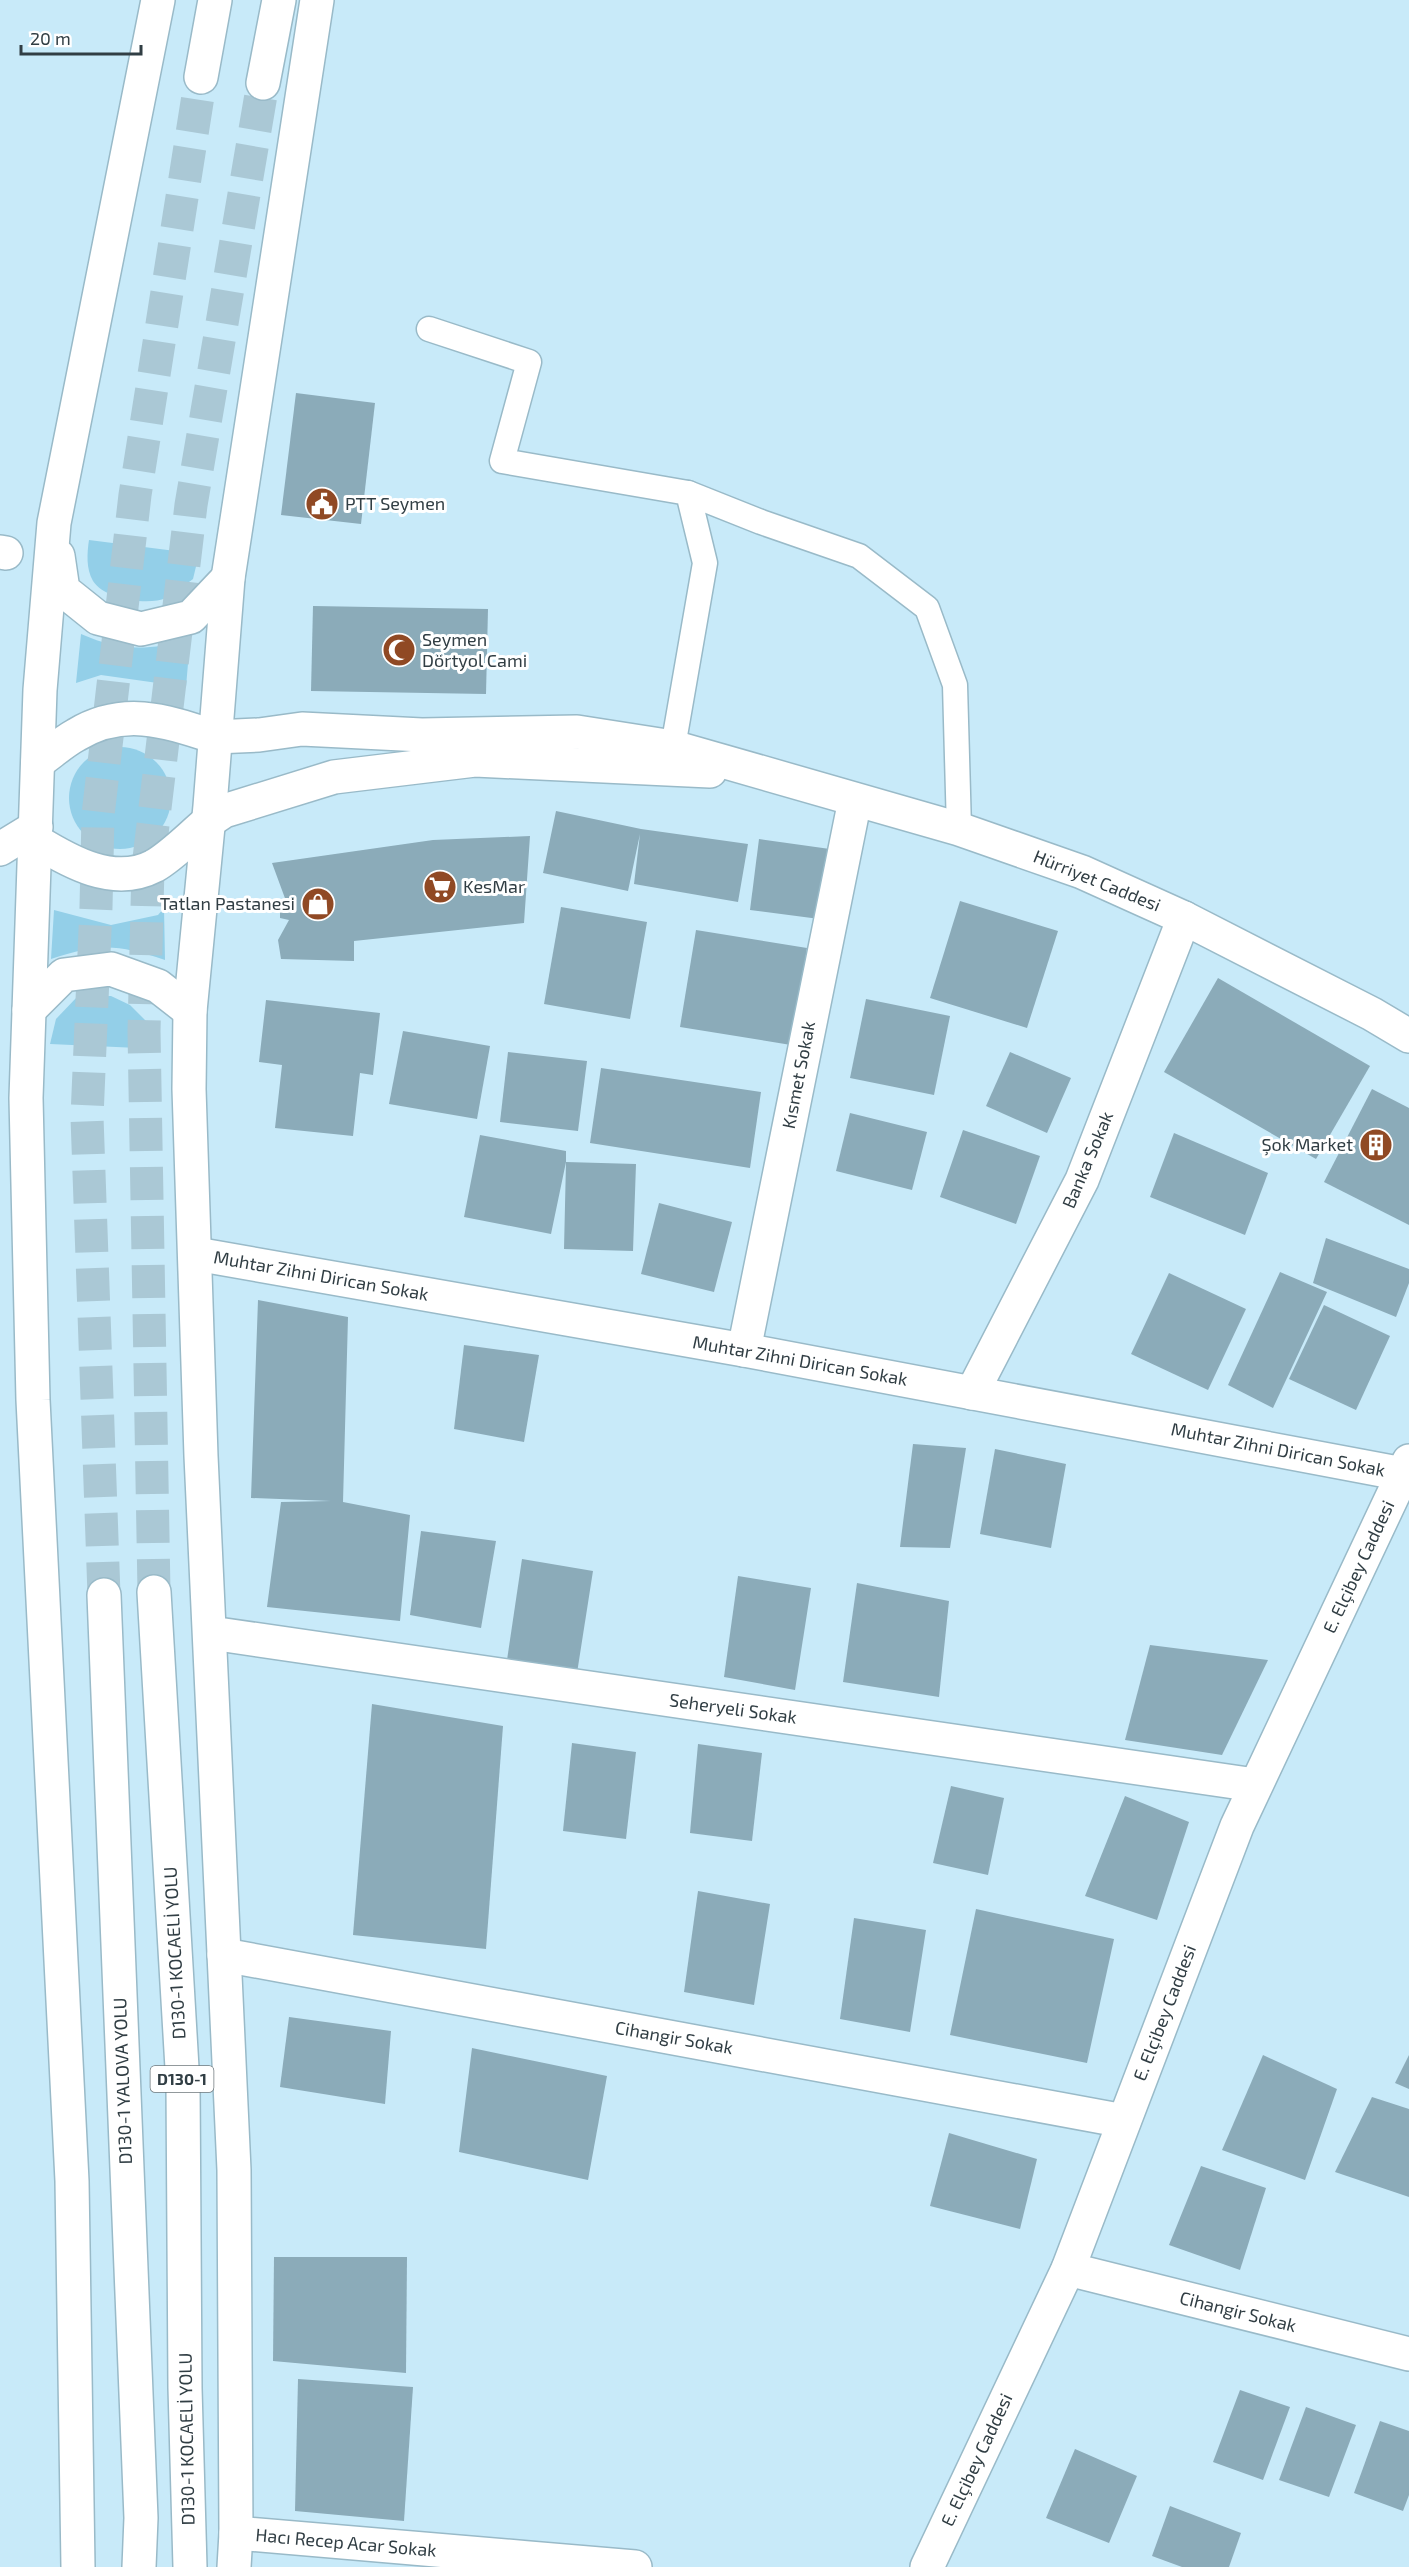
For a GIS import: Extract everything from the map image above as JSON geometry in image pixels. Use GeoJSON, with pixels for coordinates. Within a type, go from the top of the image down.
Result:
{"type":"FeatureCollection","features":[{"type":"Feature","properties":{"kind":"main road"},"geometry":{"type":"LineString","coordinates":[[78,2567],[72,2169],[33,1400],[26,1098],[40,690],[54,523],[158,0]]}},
{"type":"Feature","properties":{"kind":"main road"},"geometry":{"type":"LineString","coordinates":[[201,77],[215,0]]}},
{"type":"Feature","properties":{"kind":"main road"},"geometry":{"type":"LineString","coordinates":[[263,83],[279,0]]}},
{"type":"Feature","properties":{"kind":"main road"},"geometry":{"type":"LineString","coordinates":[[234,2567],[236,2533],[234,2170],[216,1792],[211,1633],[201,1456],[189,1089],[190,1011],[209,821],[228,578],[316,0]]}},
{"type":"Feature","properties":{"kind":"main road"},"geometry":{"type":"LineString","coordinates":[[54,523],[63,590],[98,618],[141,629],[191,617],[228,578]]}},
{"type":"Feature","properties":{"kind":"main road"},"geometry":{"type":"LineString","coordinates":[[38,762],[76,735],[96,725],[123,717],[148,718],[177,724],[215,737],[258,735],[302,729],[422,735],[577,732],[673,747],[765,774]]}},
{"type":"Feature","properties":{"kind":"main road"},"geometry":{"type":"LineString","coordinates":[[36,834],[63,858],[92,870],[113,874],[135,873],[155,866],[224,811],[334,777],[476,760],[765,774]]}},
{"type":"Feature","properties":{"kind":"main road","name":"Hürriyet Caddesi"},"geometry":{"type":"LineString","coordinates":[[765,774],[959,829],[1082,872],[1184,918],[1372,1014],[1409,1036]]}},
{"type":"Feature","properties":{"kind":"main road","name":"Kısmet Sokak"},"geometry":{"type":"LineString","coordinates":[[744,1350],[855,801]]}},
{"type":"Feature","properties":{"kind":"main road"},"geometry":{"type":"LineString","coordinates":[[0,849],[36,834]]}},
{"type":"Feature","properties":{"kind":"main road","name":"Banka Sokak"},"geometry":{"type":"LineString","coordinates":[[972,1393],[1082,1180],[1184,918]]}},
{"type":"Feature","properties":{"kind":"main road"},"geometry":{"type":"LineString","coordinates":[[29,1010],[64,975],[111,969],[158,986],[190,1011]]}},
{"type":"Feature","properties":{"kind":"main road","name":"Muhtar Zihni Dirican Sokak"},"geometry":{"type":"LineString","coordinates":[[196,1254],[744,1350],[972,1393],[1406,1467]]}},
{"type":"Feature","properties":{"kind":"main road","name":"E. Elçibey Caddesi"},"geometry":{"type":"LineString","coordinates":[[927,2567],[1068,2269],[1232,1836],[1406,1467]]}},
{"type":"Feature","properties":{"kind":"main road","name":"D130-1 KOCAELİ YOLU"},"geometry":{"type":"LineString","coordinates":[[154,1592],[183,2085],[185,2388],[190,2567]]}},
{"type":"Feature","properties":{"kind":"main road","name":"D130-1 YALOVA YOLU"},"geometry":{"type":"LineString","coordinates":[[105,1595],[141,2517],[139,2567]]}},
{"type":"Feature","properties":{"kind":"main road","name":"Seheryeli Sokak"},"geometry":{"type":"LineString","coordinates":[[211,1633],[1256,1785]]}},
{"type":"Feature","properties":{"kind":"main road","name":"Cihangir Sokak"},"geometry":{"type":"LineString","coordinates":[[224,1955],[1124,2121]]}},
{"type":"Feature","properties":{"kind":"main road","name":"Cihangir Sokak"},"geometry":{"type":"LineString","coordinates":[[1068,2269],[1409,2354]]}},
{"type":"Feature","properties":{"kind":"main road","name":"Hacı Recep Acar Sokak"},"geometry":{"type":"LineString","coordinates":[[236,2533],[635,2567]]}},
{"type":"Feature","properties":{"kind":"lane"},"geometry":{"type":"LineString","coordinates":[[429,329],[529,362],[502,461],[688,493],[761,522],[859,556],[927,608],[955,684],[959,829]]}},
{"type":"Feature","properties":{"kind":"lane"},"geometry":{"type":"LineString","coordinates":[[673,747],[705,563],[688,493]]}},
{"type":"Feature","properties":{"kind":"shaded area"},"geometry":{"type":"Polygon","coordinates":[[[89,540],[199,554],[193,579],[170,596],[158,600],[138,601],[116,596],[93,581],[88,561],[89,540]]]}},
{"type":"Feature","properties":{"kind":"shaded area"},"geometry":{"type":"Polygon","coordinates":[[[81,634],[109,644],[135,648],[190,640],[186,687],[101,675],[76,683],[81,634]]]}},
{"type":"Feature","properties":{"kind":"shaded area"},"geometry":{"type":"Polygon","coordinates":[[[120,747],[149,755],[163,769],[171,798],[163,827],[149,841],[120,849],[91,841],[77,827],[69,798],[77,769],[91,755],[120,747]]]}},
{"type":"Feature","properties":{"kind":"shaded area"},"geometry":{"type":"Polygon","coordinates":[[[164,908],[165,960],[120,948],[82,950],[51,959],[54,910],[111,925],[158,915],[164,908]]]}},
{"type":"Feature","properties":{"kind":"shaded area"},"geometry":{"type":"Polygon","coordinates":[[[78,996],[111,996],[130,1005],[156,1031],[160,1049],[50,1044],[56,1019],[78,996]]]}},
{"type":"Feature","properties":{"kind":"building"},"geometry":{"type":"Polygon","coordinates":[[[296,393],[375,403],[361,524],[281,515],[296,393]]]}},
{"type":"Feature","properties":{"kind":"building","name":"Seymen Dörtyol Cami"},"geometry":{"type":"Polygon","coordinates":[[[313,606],[488,609],[486,694],[311,691],[313,606]]]}},
{"type":"Feature","properties":{"kind":"building"},"geometry":{"type":"Polygon","coordinates":[[[556,811],[641,829],[748,844],[738,902],[634,884],[640,834],[628,891],[543,873],[556,811]]]}},
{"type":"Feature","properties":{"kind":"building","name":"KesMar"},"geometry":{"type":"Polygon","coordinates":[[[530,836],[524,923],[354,941],[354,961],[281,959],[278,940],[289,920],[280,918],[280,907],[286,901],[272,863],[433,840],[530,836]]]}},
{"type":"Feature","properties":{"kind":"building"},"geometry":{"type":"Polygon","coordinates":[[[759,839],[837,850],[827,920],[750,910],[759,839]]]}},
{"type":"Feature","properties":{"kind":"building"},"geometry":{"type":"Polygon","coordinates":[[[960,901],[1058,931],[1027,1028],[930,998],[960,901]]]}},
{"type":"Feature","properties":{"kind":"building"},"geometry":{"type":"Polygon","coordinates":[[[561,907],[647,922],[630,1019],[544,1004],[561,907]]]}},
{"type":"Feature","properties":{"kind":"building"},"geometry":{"type":"Polygon","coordinates":[[[696,930],[807,948],[791,1045],[680,1027],[696,930]]]}},
{"type":"Feature","properties":{"kind":"building"},"geometry":{"type":"Polygon","coordinates":[[[1218,978],[1370,1066],[1316,1159],[1164,1072],[1218,978]]]}},
{"type":"Feature","properties":{"kind":"building"},"geometry":{"type":"Polygon","coordinates":[[[866,999],[950,1016],[934,1095],[850,1078],[866,999]]]}},
{"type":"Feature","properties":{"kind":"building"},"geometry":{"type":"Polygon","coordinates":[[[266,1000],[380,1013],[373,1075],[360,1073],[353,1136],[275,1128],[282,1065],[259,1062],[266,1000]]]}},
{"type":"Feature","properties":{"kind":"building"},"geometry":{"type":"Polygon","coordinates":[[[403,1031],[490,1046],[477,1119],[389,1104],[403,1031]]]}},
{"type":"Feature","properties":{"kind":"building"},"geometry":{"type":"Polygon","coordinates":[[[508,1052],[587,1061],[578,1131],[500,1122],[508,1052]]]}},
{"type":"Feature","properties":{"kind":"building"},"geometry":{"type":"Polygon","coordinates":[[[1010,1052],[1071,1078],[1047,1133],[986,1106],[1010,1052]]]}},
{"type":"Feature","properties":{"kind":"building"},"geometry":{"type":"Polygon","coordinates":[[[601,1068],[761,1092],[750,1168],[590,1143],[601,1068]]]}},
{"type":"Feature","properties":{"kind":"building","name":"Şok Market"},"geometry":{"type":"Polygon","coordinates":[[[1372,1089],[1409,1108],[1409,1225],[1324,1182],[1372,1089]]]}},
{"type":"Feature","properties":{"kind":"building"},"geometry":{"type":"Polygon","coordinates":[[[850,1113],[927,1132],[912,1190],[836,1171],[850,1113]]]}},
{"type":"Feature","properties":{"kind":"building"},"geometry":{"type":"Polygon","coordinates":[[[963,1130],[1040,1156],[1016,1224],[940,1197],[963,1130]]]}},
{"type":"Feature","properties":{"kind":"building"},"geometry":{"type":"Polygon","coordinates":[[[1174,1133],[1268,1173],[1245,1235],[1150,1197],[1174,1133]]]}},
{"type":"Feature","properties":{"kind":"building"},"geometry":{"type":"Polygon","coordinates":[[[480,1135],[566,1151],[566,1162],[551,1234],[464,1217],[480,1135]]]}},
{"type":"Feature","properties":{"kind":"building"},"geometry":{"type":"Polygon","coordinates":[[[566,1162],[636,1164],[633,1251],[564,1249],[566,1162]]]}},
{"type":"Feature","properties":{"kind":"building"},"geometry":{"type":"Polygon","coordinates":[[[659,1203],[732,1222],[714,1292],[641,1274],[659,1203]]]}},
{"type":"Feature","properties":{"kind":"building"},"geometry":{"type":"Polygon","coordinates":[[[1326,1238],[1409,1269],[1409,1283],[1396,1317],[1313,1283],[1326,1238]]]}},
{"type":"Feature","properties":{"kind":"building"},"geometry":{"type":"Polygon","coordinates":[[[1280,1272],[1327,1292],[1273,1408],[1228,1385],[1280,1272]]]}},
{"type":"Feature","properties":{"kind":"building"},"geometry":{"type":"Polygon","coordinates":[[[1169,1273],[1246,1309],[1208,1390],[1131,1354],[1169,1273]]]}},
{"type":"Feature","properties":{"kind":"building"},"geometry":{"type":"Polygon","coordinates":[[[258,1300],[348,1317],[343,1502],[410,1515],[400,1621],[267,1607],[281,1502],[331,1501],[251,1498],[258,1300]]]}},
{"type":"Feature","properties":{"kind":"building"},"geometry":{"type":"Polygon","coordinates":[[[1324,1305],[1390,1336],[1356,1410],[1289,1379],[1324,1305]]]}},
{"type":"Feature","properties":{"kind":"building"},"geometry":{"type":"Polygon","coordinates":[[[464,1345],[539,1355],[524,1442],[454,1429],[464,1345]]]}},
{"type":"Feature","properties":{"kind":"building"},"geometry":{"type":"Polygon","coordinates":[[[913,1444],[966,1448],[950,1548],[900,1547],[913,1444]]]}},
{"type":"Feature","properties":{"kind":"building"},"geometry":{"type":"Polygon","coordinates":[[[995,1449],[1066,1464],[1051,1548],[980,1534],[995,1449]]]}},
{"type":"Feature","properties":{"kind":"building"},"geometry":{"type":"Polygon","coordinates":[[[421,1531],[496,1541],[481,1628],[410,1615],[421,1531]]]}},
{"type":"Feature","properties":{"kind":"building"},"geometry":{"type":"Polygon","coordinates":[[[522,1559],[593,1571],[577,1673],[507,1660],[522,1559]]]}},
{"type":"Feature","properties":{"kind":"building"},"geometry":{"type":"Polygon","coordinates":[[[738,1576],[811,1588],[795,1690],[724,1677],[738,1576]]]}},
{"type":"Feature","properties":{"kind":"building"},"geometry":{"type":"Polygon","coordinates":[[[857,1583],[949,1601],[939,1697],[843,1682],[857,1583]]]}},
{"type":"Feature","properties":{"kind":"building"},"geometry":{"type":"Polygon","coordinates":[[[1150,1645],[1268,1660],[1222,1755],[1125,1740],[1150,1645]]]}},
{"type":"Feature","properties":{"kind":"building"},"geometry":{"type":"Polygon","coordinates":[[[372,1704],[503,1726],[486,1949],[353,1935],[372,1704]]]}},
{"type":"Feature","properties":{"kind":"building"},"geometry":{"type":"Polygon","coordinates":[[[572,1743],[636,1752],[626,1839],[563,1831],[572,1743]]]}},
{"type":"Feature","properties":{"kind":"building"},"geometry":{"type":"Polygon","coordinates":[[[698,1744],[762,1753],[752,1841],[690,1833],[698,1744]]]}},
{"type":"Feature","properties":{"kind":"building"},"geometry":{"type":"Polygon","coordinates":[[[951,1786],[1004,1798],[988,1875],[933,1863],[951,1786]]]}},
{"type":"Feature","properties":{"kind":"building"},"geometry":{"type":"Polygon","coordinates":[[[1125,1796],[1189,1822],[1157,1920],[1085,1896],[1125,1796]]]}},
{"type":"Feature","properties":{"kind":"building"},"geometry":{"type":"Polygon","coordinates":[[[698,1891],[770,1904],[754,2005],[684,1992],[698,1891]]]}},
{"type":"Feature","properties":{"kind":"building"},"geometry":{"type":"Polygon","coordinates":[[[976,1909],[1114,1939],[1087,2063],[950,2035],[976,1909]]]}},
{"type":"Feature","properties":{"kind":"building"},"geometry":{"type":"Polygon","coordinates":[[[854,1918],[926,1930],[910,2032],[840,2019],[854,1918]]]}},
{"type":"Feature","properties":{"kind":"building"},"geometry":{"type":"Polygon","coordinates":[[[289,2017],[391,2031],[385,2104],[280,2087],[289,2017]]]}},
{"type":"Feature","properties":{"kind":"building"},"geometry":{"type":"Polygon","coordinates":[[[472,2048],[607,2076],[588,2180],[459,2152],[472,2048]]]}},
{"type":"Feature","properties":{"kind":"building"},"geometry":{"type":"Polygon","coordinates":[[[1263,2055],[1337,2089],[1305,2180],[1222,2150],[1263,2055]]]}},
{"type":"Feature","properties":{"kind":"building"},"geometry":{"type":"Polygon","coordinates":[[[1409,2055],[1409,2089],[1395,2083],[1409,2055]]]}},
{"type":"Feature","properties":{"kind":"building"},"geometry":{"type":"Polygon","coordinates":[[[1372,2097],[1409,2109],[1409,2197],[1335,2172],[1372,2097]]]}},
{"type":"Feature","properties":{"kind":"building"},"geometry":{"type":"Polygon","coordinates":[[[949,2133],[1037,2159],[1020,2229],[930,2206],[949,2133]]]}},
{"type":"Feature","properties":{"kind":"building"},"geometry":{"type":"Polygon","coordinates":[[[1201,2166],[1266,2188],[1240,2270],[1169,2245],[1201,2166]]]}},
{"type":"Feature","properties":{"kind":"building"},"geometry":{"type":"Polygon","coordinates":[[[274,2257],[407,2257],[406,2373],[273,2361],[274,2257]]]}},
{"type":"Feature","properties":{"kind":"building"},"geometry":{"type":"Polygon","coordinates":[[[298,2379],[413,2387],[404,2521],[295,2511],[298,2379]]]}},
{"type":"Feature","properties":{"kind":"building"},"geometry":{"type":"Polygon","coordinates":[[[1240,2390],[1290,2407],[1263,2480],[1213,2462],[1240,2390]]]}},
{"type":"Feature","properties":{"kind":"building"},"geometry":{"type":"Polygon","coordinates":[[[1306,2407],[1356,2425],[1329,2497],[1279,2480],[1306,2407]]]}},
{"type":"Feature","properties":{"kind":"building"},"geometry":{"type":"Polygon","coordinates":[[[1380,2421],[1409,2431],[1409,2495],[1403,2511],[1354,2493],[1380,2421]]]}},
{"type":"Feature","properties":{"kind":"building"},"geometry":{"type":"Polygon","coordinates":[[[1075,2449],[1137,2476],[1109,2543],[1046,2518],[1075,2449]]]}},
{"type":"Feature","properties":{"kind":"building"},"geometry":{"type":"Polygon","coordinates":[[[1170,2506],[1241,2533],[1229,2567],[1182,2567],[1152,2556],[1170,2506]]]}},
{"type":"Feature","properties":{"kind":"tunnel"},"geometry":{"type":"LineString","coordinates":[[104,1595],[87,1117],[98,815],[135,495],[201,77]]}},
{"type":"Feature","properties":{"kind":"tunnel"},"geometry":{"type":"LineString","coordinates":[[154,1592],[144,1031],[148,867],[191,505],[263,83]]}},
{"type":"Feature","properties":{"kind":"place","name":"PTT Seymen"},"geometry":{"type":"Point","coordinates":[322,504]}},
{"type":"Feature","properties":{"kind":"place","name":"Seymen Dörtyol Cami"},"geometry":{"type":"Point","coordinates":[399,650]}},
{"type":"Feature","properties":{"kind":"place","name":"KesMar"},"geometry":{"type":"Point","coordinates":[440,887]}},
{"type":"Feature","properties":{"kind":"place","name":"Tatlan Pastanesi"},"geometry":{"type":"Point","coordinates":[318,904]}},
{"type":"Feature","properties":{"kind":"place","name":"Şok Market"},"geometry":{"type":"Point","coordinates":[1376,1145]}}]}
